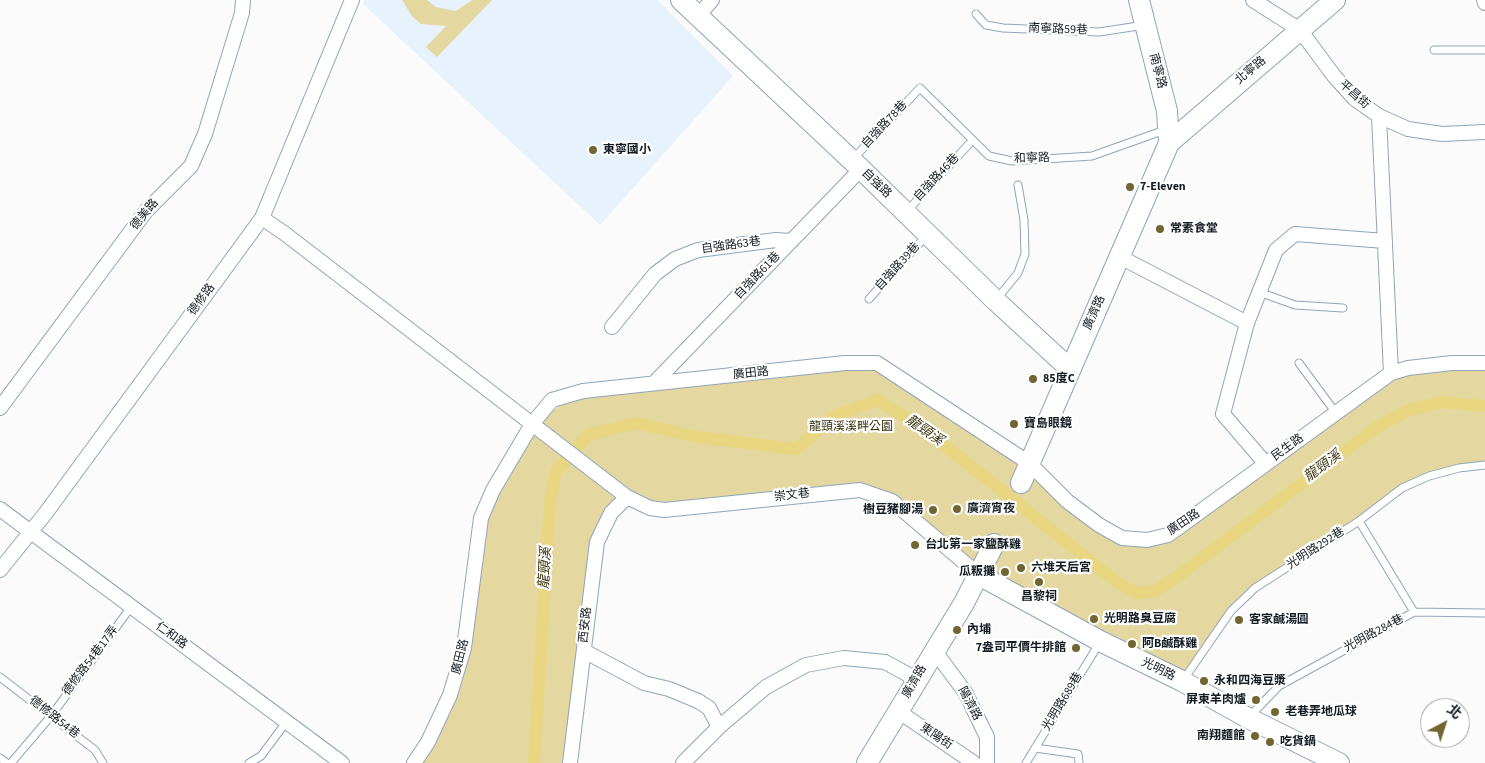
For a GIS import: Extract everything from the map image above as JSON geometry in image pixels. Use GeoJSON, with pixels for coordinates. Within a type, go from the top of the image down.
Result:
{"type":"FeatureCollection","features":[{"type":"Feature","properties":{"kind":"main road","name":"自強路"},"geometry":{"type":"LineString","coordinates":[[682,0],[996,301],[1070,369]]}},
{"type":"Feature","properties":{"kind":"main road","name":"南寧路"},"geometry":{"type":"LineString","coordinates":[[1139,0],[1167,110],[1168,136]]}},
{"type":"Feature","properties":{"kind":"main road","name":"北寧路"},"geometry":{"type":"LineString","coordinates":[[1168,136],[1300,30],[1334,0]]}},
{"type":"Feature","properties":{"kind":"main road","name":"廣濟路"},"geometry":{"type":"LineString","coordinates":[[1021,483],[1120,257],[1168,136]]}},
{"type":"Feature","properties":{"kind":"main road","name":"廣濟路"},"geometry":{"type":"LineString","coordinates":[[867,763],[978,575],[994,544]]}},
{"type":"Feature","properties":{"kind":"main road","name":"光明路"},"geometry":{"type":"LineString","coordinates":[[978,575],[1100,641],[1182,681],[1248,718],[1339,763]]}},
{"type":"Feature","properties":{"kind":"street","name":"德美路"},"geometry":{"type":"LineString","coordinates":[[0,408],[146,211],[191,166],[205,134],[242,13],[243,0]]}},
{"type":"Feature","properties":{"kind":"street","name":"德修路"},"geometry":{"type":"LineString","coordinates":[[0,570],[262,218],[352,0]]}},
{"type":"Feature","properties":{"kind":"street"},"geometry":{"type":"LineString","coordinates":[[698,16],[712,0]]}},
{"type":"Feature","properties":{"kind":"street","name":"平昌街"},"geometry":{"type":"LineString","coordinates":[[1253,0],[1300,30],[1334,76],[1355,98],[1379,116],[1408,129],[1442,134],[1485,132]]}},
{"type":"Feature","properties":{"kind":"street"},"geometry":{"type":"LineString","coordinates":[[1379,116],[1391,373]]}},
{"type":"Feature","properties":{"kind":"street","name":"自強路61巷"},"geometry":{"type":"LineString","coordinates":[[654,383],[792,241],[856,165]]}},
{"type":"Feature","properties":{"kind":"street","name":"崇文巷"},"geometry":{"type":"LineString","coordinates":[[262,218],[627,497],[650,508],[664,510],[860,490],[892,501],[978,575]]}},
{"type":"Feature","properties":{"kind":"street","name":"民生路"},"geometry":{"type":"LineString","coordinates":[[1385,241],[1295,234],[1276,250],[1247,323],[1223,414],[1266,464],[1391,373],[1408,368],[1452,363],[1485,363]]}},
{"type":"Feature","properties":{"kind":"street","name":"自強路63巷"},"geometry":{"type":"LineString","coordinates":[[612,327],[655,274],[675,259],[698,250],[776,240],[792,241]]}},
{"type":"Feature","properties":{"kind":"street"},"geometry":{"type":"LineString","coordinates":[[1120,257],[1247,323]]}},
{"type":"Feature","properties":{"kind":"street","name":"廣田路"},"geometry":{"type":"LineString","coordinates":[[414,763],[428,742],[450,695],[464,648],[481,518],[493,490],[532,424],[552,400],[583,391],[845,363],[878,363],[1029,463],[1066,501],[1099,525],[1122,538],[1147,540],[1168,535],[1266,464]]}},
{"type":"Feature","properties":{"kind":"street","name":"西安路"},"geometry":{"type":"LineString","coordinates":[[570,763],[597,542],[611,513],[627,497]]}},
{"type":"Feature","properties":{"kind":"street","name":"仁和路"},"geometry":{"type":"LineString","coordinates":[[0,509],[29,533],[342,763]]}},
{"type":"Feature","properties":{"kind":"street","name":"陽濟路"},"geometry":{"type":"LineString","coordinates":[[934,650],[965,692],[987,737],[987,763]]}},
{"type":"Feature","properties":{"kind":"street"},"geometry":{"type":"LineString","coordinates":[[584,651],[644,683],[669,689],[698,701],[709,708],[719,727]]}},
{"type":"Feature","properties":{"kind":"street"},"geometry":{"type":"LineString","coordinates":[[683,763],[719,727],[766,687],[806,665],[844,658],[886,662],[916,679]]}},
{"type":"Feature","properties":{"kind":"street","name":"東陽街"},"geometry":{"type":"LineString","coordinates":[[898,711],[974,763]]}},
{"type":"Feature","properties":{"kind":"lane","name":"南寧路59巷"},"geometry":{"type":"LineString","coordinates":[[976,14],[986,25],[1022,29],[1100,32],[1145,24]]}},
{"type":"Feature","properties":{"kind":"lane"},"geometry":{"type":"LineString","coordinates":[[1434,50],[1485,50]]}},
{"type":"Feature","properties":{"kind":"lane","name":"自強路78巷"},"geometry":{"type":"LineString","coordinates":[[856,165],[920,88]]}},
{"type":"Feature","properties":{"kind":"lane","name":"和寧路"},"geometry":{"type":"LineString","coordinates":[[920,88],[989,156],[1012,160],[1092,156],[1168,136]]}},
{"type":"Feature","properties":{"kind":"lane","name":"自強路46巷"},"geometry":{"type":"LineString","coordinates":[[905,213],[969,144]]}},
{"type":"Feature","properties":{"kind":"lane"},"geometry":{"type":"LineString","coordinates":[[996,301],[1018,273],[1025,254],[1024,220],[1018,185]]}},
{"type":"Feature","properties":{"kind":"lane","name":"自強路39巷"},"geometry":{"type":"LineString","coordinates":[[869,299],[928,234]]}},
{"type":"Feature","properties":{"kind":"lane"},"geometry":{"type":"LineString","coordinates":[[1259,292],[1295,306],[1343,308]]}},
{"type":"Feature","properties":{"kind":"lane"},"geometry":{"type":"LineString","coordinates":[[1299,363],[1336,413]]}},
{"type":"Feature","properties":{"kind":"lane","name":"光明路292巷"},"geometry":{"type":"LineString","coordinates":[[1182,681],[1240,600],[1255,588],[1359,521],[1402,488],[1429,476],[1459,468],[1485,465]]}},
{"type":"Feature","properties":{"kind":"lane","name":"光明路284巷"},"geometry":{"type":"LineString","coordinates":[[1248,718],[1279,686],[1414,612],[1359,521]]}},
{"type":"Feature","properties":{"kind":"lane","name":"德修路54巷17弄"},"geometry":{"type":"LineString","coordinates":[[9,763],[51,716],[131,607]]}},
{"type":"Feature","properties":{"kind":"lane"},"geometry":{"type":"LineString","coordinates":[[1414,612],[1485,612]]}},
{"type":"Feature","properties":{"kind":"lane","name":"光明路689巷"},"geometry":{"type":"LineString","coordinates":[[1026,763],[1100,641]]}},
{"type":"Feature","properties":{"kind":"lane","name":"德修路54巷"},"geometry":{"type":"LineString","coordinates":[[0,677],[95,750],[103,763]]}},
{"type":"Feature","properties":{"kind":"lane"},"geometry":{"type":"LineString","coordinates":[[249,763],[261,756],[287,721]]}},
{"type":"Feature","properties":{"kind":"lane"},"geometry":{"type":"LineString","coordinates":[[1035,748],[1078,754],[1079,763]]}},
{"type":"Feature","properties":{"kind":"lane"},"geometry":{"type":"LineString","coordinates":[[0,758],[9,763]]}},
{"type":"Feature","properties":{"kind":"shaded area","name":"東寧國小"},"geometry":{"type":"Polygon","coordinates":[[[364,0],[657,0],[733,76],[600,225],[363,4],[364,0]]]}},
{"type":"Feature","properties":{"kind":"green space"},"geometry":{"type":"Polygon","coordinates":[[[402,0],[427,0],[436,7],[456,11],[472,0],[492,0],[437,57],[426,47],[446,26],[421,24],[412,16],[402,0]]]}},
{"type":"Feature","properties":{"kind":"green space","name":"龍頸溪溪畔公園"},"geometry":{"type":"Polygon","coordinates":[[[877,363],[1122,538],[1168,535],[1391,373],[1485,363],[1485,465],[1429,476],[1255,588],[1240,600],[1182,681],[978,580],[892,501],[860,490],[664,510],[627,497],[597,542],[570,763],[415,763],[450,695],[481,518],[532,424],[583,391],[877,363]]]}},
{"type":"Feature","properties":{"kind":"waterway","name":"龍頸溪"},"geometry":{"type":"LineString","coordinates":[[534,763],[550,501],[556,471],[588,435],[636,423],[697,437],[796,449],[834,416],[877,400],[924,429],[1121,585],[1137,593],[1155,591],[1174,579],[1377,427],[1409,410],[1441,402],[1485,406]]}},
{"type":"Feature","properties":{"kind":"place","name":"東寧國小"},"geometry":{"type":"Point","coordinates":[593,150]}},
{"type":"Feature","properties":{"kind":"place","name":"7-Eleven"},"geometry":{"type":"Point","coordinates":[1130,187]}},
{"type":"Feature","properties":{"kind":"place","name":"常素食堂"},"geometry":{"type":"Point","coordinates":[1160,229]}},
{"type":"Feature","properties":{"kind":"place","name":"85度C"},"geometry":{"type":"Point","coordinates":[1033,379]}},
{"type":"Feature","properties":{"kind":"place","name":"寶島眼鏡"},"geometry":{"type":"Point","coordinates":[1014,424]}},
{"type":"Feature","properties":{"kind":"place","name":"廣濟宵夜"},"geometry":{"type":"Point","coordinates":[957,509]}},
{"type":"Feature","properties":{"kind":"place","name":"樹豆豬腳湯"},"geometry":{"type":"Point","coordinates":[933,510]}},
{"type":"Feature","properties":{"kind":"place","name":"台北第一家鹽酥雞"},"geometry":{"type":"Point","coordinates":[915,545]}},
{"type":"Feature","properties":{"kind":"place","name":"六堆天后宮"},"geometry":{"type":"Point","coordinates":[1021,568]}},
{"type":"Feature","properties":{"kind":"place","name":"瓜粄攤"},"geometry":{"type":"Point","coordinates":[1005,572]}},
{"type":"Feature","properties":{"kind":"place","name":"昌黎祠"},"geometry":{"type":"Point","coordinates":[1039,582]}},
{"type":"Feature","properties":{"kind":"place","name":"光明路臭豆腐"},"geometry":{"type":"Point","coordinates":[1094,619]}},
{"type":"Feature","properties":{"kind":"place","name":"客家鹹湯圓"},"geometry":{"type":"Point","coordinates":[1239,620]}},
{"type":"Feature","properties":{"kind":"place","name":"內埔"},"geometry":{"type":"Point","coordinates":[957,630]}},
{"type":"Feature","properties":{"kind":"place","name":"阿B鹹酥雞"},"geometry":{"type":"Point","coordinates":[1132,644]}},
{"type":"Feature","properties":{"kind":"place","name":"7盎司平價牛排館"},"geometry":{"type":"Point","coordinates":[1076,648]}},
{"type":"Feature","properties":{"kind":"place","name":"永和四海豆漿"},"geometry":{"type":"Point","coordinates":[1204,681]}},
{"type":"Feature","properties":{"kind":"place","name":"屏東羊肉爐"},"geometry":{"type":"Point","coordinates":[1256,700]}},
{"type":"Feature","properties":{"kind":"place","name":"老巷弄地瓜球"},"geometry":{"type":"Point","coordinates":[1275,712]}},
{"type":"Feature","properties":{"kind":"place","name":"南翔麵館"},"geometry":{"type":"Point","coordinates":[1255,736]}},
{"type":"Feature","properties":{"kind":"place","name":"吃貨鍋"},"geometry":{"type":"Point","coordinates":[1270,742]}}]}
